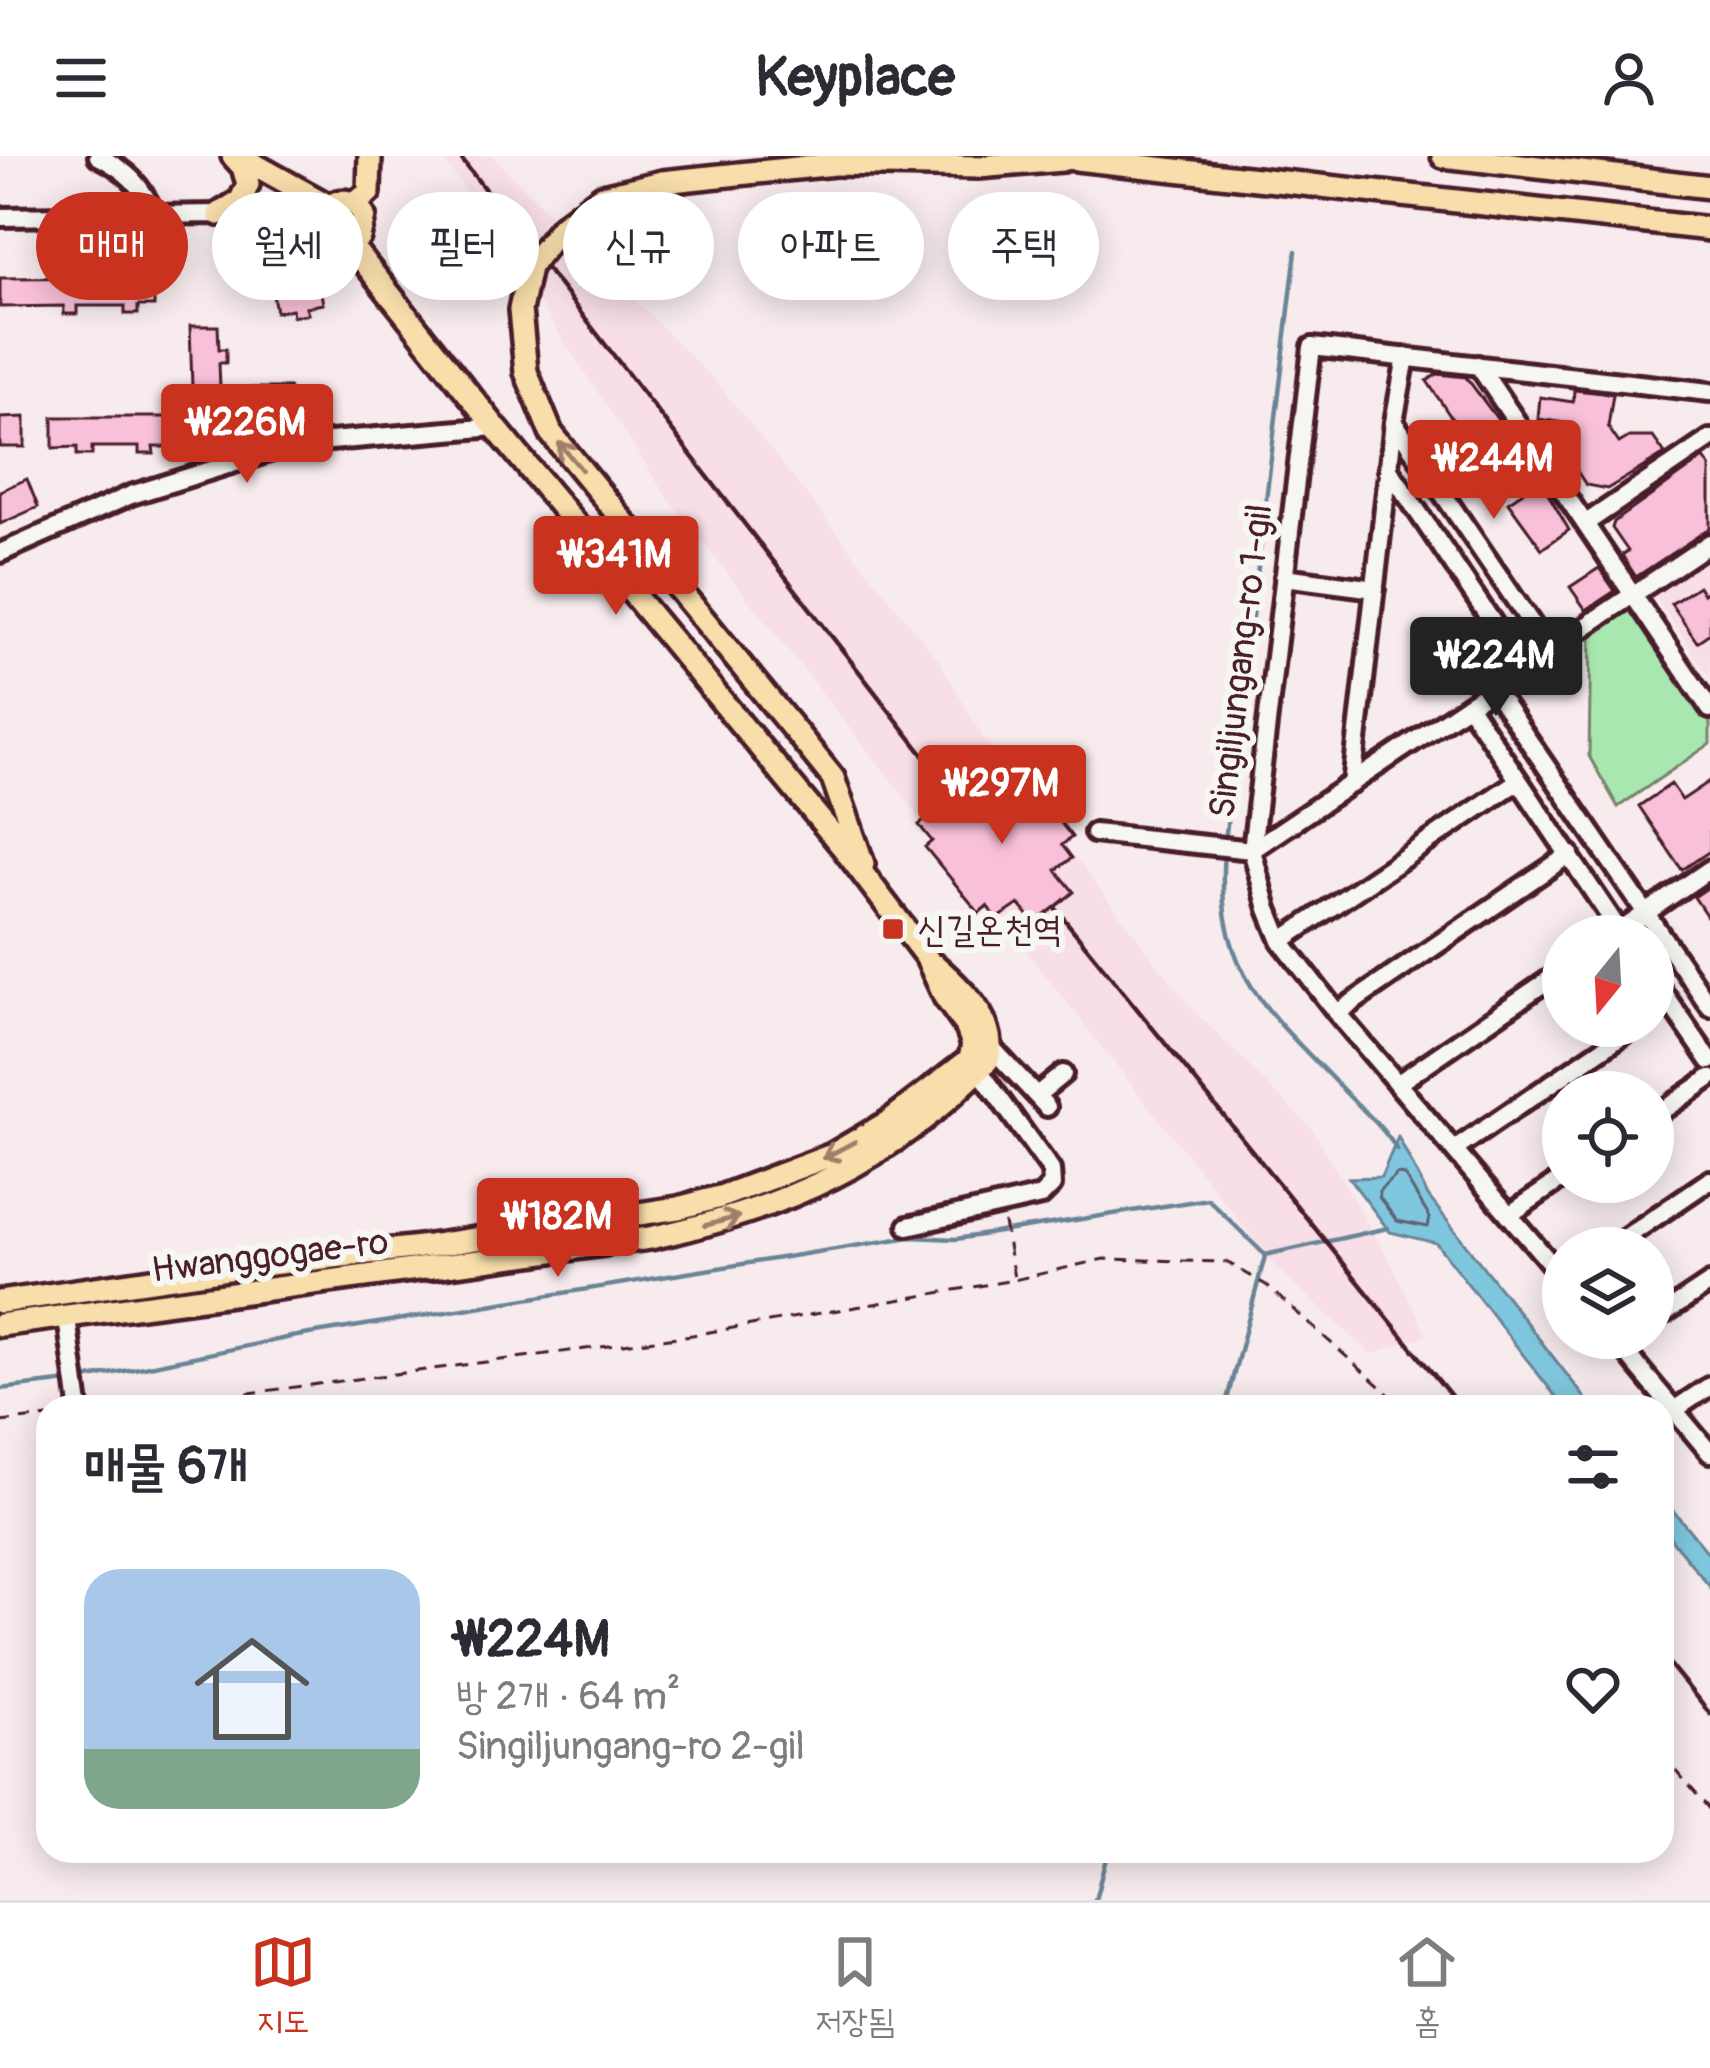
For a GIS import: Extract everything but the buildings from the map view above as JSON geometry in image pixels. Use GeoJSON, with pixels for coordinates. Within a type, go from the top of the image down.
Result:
{"type":"FeatureCollection","features":[{"type":"Feature","properties":{"kind":"main road"},"geometry":{"type":"LineString","coordinates":[[236,156],[293,192]]}},
{"type":"Feature","properties":{"kind":"main road"},"geometry":{"type":"LineString","coordinates":[[236,156],[248,184],[244,192]]}},
{"type":"Feature","properties":{"kind":"main road"},"geometry":{"type":"LineString","coordinates":[[363,198],[369,192],[370,156]]}},
{"type":"Feature","properties":{"kind":"main road"},"geometry":{"type":"LineString","coordinates":[[1049,156],[1710,229]]}},
{"type":"Feature","properties":{"kind":"main road"},"geometry":{"type":"LineString","coordinates":[[1443,156],[1710,187]]}},
{"type":"Feature","properties":{"kind":"main road"},"geometry":{"type":"LineString","coordinates":[[869,882],[833,778],[551,434],[526,372],[520,310],[529,267],[562,226],[602,196],[662,182],[835,164],[978,167],[1077,159]]}},
{"type":"Feature","properties":{"kind":"main road"},"geometry":{"type":"LineString","coordinates":[[363,261],[927,958],[968,1000],[990,1034],[992,1048]]}},
{"type":"Feature","properties":{"kind":"main road"},"geometry":{"type":"LineString","coordinates":[[927,958],[945,997],[967,1028],[974,1065]]}},
{"type":"Feature","properties":{"kind":"main road","name":"Hwanggogae-ro"},"geometry":{"type":"LineString","coordinates":[[0,1324],[593,1247],[749,1214],[808,1192],[869,1160],[992,1048]]}},
{"type":"Feature","properties":{"kind":"main road","name":"Hwanggogae-ro"},"geometry":{"type":"LineString","coordinates":[[0,1302],[678,1208],[832,1155],[974,1065]]}},
{"type":"Feature","properties":{"kind":"street"},"geometry":{"type":"LineString","coordinates":[[98,156],[122,169],[144,192]]}},
{"type":"Feature","properties":{"kind":"street"},"geometry":{"type":"LineString","coordinates":[[0,217],[36,216]]}},
{"type":"Feature","properties":{"kind":"street","name":"Singiljungang-ro 1-gil"},"geometry":{"type":"LineString","coordinates":[[1542,1254],[1336,1013],[1281,941],[1244,849],[1312,346],[1710,392]]}},
{"type":"Feature","properties":{"kind":"street"},"geometry":{"type":"LineString","coordinates":[[1352,784],[1394,422],[1406,357]]}},
{"type":"Feature","properties":{"kind":"street"},"geometry":{"type":"LineString","coordinates":[[1478,365],[1710,710]]}},
{"type":"Feature","properties":{"kind":"street"},"geometry":{"type":"LineString","coordinates":[[1394,422],[1550,651]]}},
{"type":"Feature","properties":{"kind":"street"},"geometry":{"type":"LineString","coordinates":[[0,554],[131,495],[295,444],[495,427]]}},
{"type":"Feature","properties":{"kind":"street"},"geometry":{"type":"LineString","coordinates":[[1586,523],[1710,439]]}},
{"type":"Feature","properties":{"kind":"street"},"geometry":{"type":"LineString","coordinates":[[1389,469],[1524,669]]}},
{"type":"Feature","properties":{"kind":"street"},"geometry":{"type":"LineString","coordinates":[[1094,833],[1244,849],[1352,784],[1710,543]]}},
{"type":"Feature","properties":{"kind":"street"},"geometry":{"type":"LineString","coordinates":[[1284,577],[1375,589]]}},
{"type":"Feature","properties":{"kind":"street"},"geometry":{"type":"LineString","coordinates":[[1494,690],[1710,1007]]}},
{"type":"Feature","properties":{"kind":"street"},"geometry":{"type":"LineString","coordinates":[[1468,705],[1607,915]]}},
{"type":"Feature","properties":{"kind":"street"},"geometry":{"type":"LineString","coordinates":[[1281,941],[1518,781]]}},
{"type":"Feature","properties":{"kind":"street"},"geometry":{"type":"LineString","coordinates":[[1336,1013],[1570,854]]}},
{"type":"Feature","properties":{"kind":"street"},"geometry":{"type":"LineString","coordinates":[[1646,914],[1710,869]]}},
{"type":"Feature","properties":{"kind":"street"},"geometry":{"type":"LineString","coordinates":[[1397,1084],[1542,984]]}},
{"type":"Feature","properties":{"kind":"street"},"geometry":{"type":"LineString","coordinates":[[1674,1009],[1710,1061]]}},
{"type":"Feature","properties":{"kind":"street"},"geometry":{"type":"LineString","coordinates":[[1454,1150],[1605,1047]]}},
{"type":"Feature","properties":{"kind":"street"},"geometry":{"type":"LineString","coordinates":[[992,1048],[1042,1101],[1063,1074]]}},
{"type":"Feature","properties":{"kind":"street"},"geometry":{"type":"LineString","coordinates":[[908,1226],[1041,1196],[1052,1185],[1051,1170],[974,1065]]}},
{"type":"Feature","properties":{"kind":"street"},"geometry":{"type":"LineString","coordinates":[[1674,1103],[1710,1078]]}},
{"type":"Feature","properties":{"kind":"street"},"geometry":{"type":"LineString","coordinates":[[1641,1227],[1710,1180]]}},
{"type":"Feature","properties":{"kind":"street"},"geometry":{"type":"LineString","coordinates":[[1509,1215],[1542,1192]]}},
{"type":"Feature","properties":{"kind":"street"},"geometry":{"type":"LineString","coordinates":[[1674,1307],[1710,1282]]}},
{"type":"Feature","properties":{"kind":"street"},"geometry":{"type":"LineString","coordinates":[[67,1318],[78,1395]]}},
{"type":"Feature","properties":{"kind":"street"},"geometry":{"type":"LineString","coordinates":[[1635,1359],[1662,1395]]}},
{"type":"Feature","properties":{"kind":"street"},"geometry":{"type":"LineString","coordinates":[[1710,1386],[1674,1410],[1710,1453]]}},
{"type":"Feature","properties":{"kind":"path"},"geometry":{"type":"LineString","coordinates":[[1003,1214],[1014,1280]]}},
{"type":"Feature","properties":{"kind":"path"},"geometry":{"type":"LineString","coordinates":[[234,1395],[692,1335],[1014,1280],[1104,1258],[1227,1262],[1266,1285],[1390,1395]]}},
{"type":"Feature","properties":{"kind":"path"},"geometry":{"type":"LineString","coordinates":[[0,1422],[36,1419]]}},
{"type":"Feature","properties":{"kind":"path"},"geometry":{"type":"LineString","coordinates":[[1674,1768],[1710,1810]]}},
{"type":"Feature","properties":{"kind":"shaded area"},"geometry":{"type":"Polygon","coordinates":[[[442,156],[492,156],[528,192],[466,192],[442,156]]]}},
{"type":"Feature","properties":{"kind":"shaded area"},"geometry":{"type":"Polygon","coordinates":[[[539,203],[563,228],[563,300],[635,300],[719,385],[939,661],[986,742],[1193,1010],[1312,1129],[1427,1335],[1372,1354],[1279,1271],[665,494],[537,300],[539,203]]]}},
{"type":"Feature","properties":{"kind":"shaded area"},"geometry":{"type":"Polygon","coordinates":[[[1710,548],[1710,678],[1650,589],[1710,548]]]}},
{"type":"Feature","properties":{"kind":"green space"},"geometry":{"type":"Polygon","coordinates":[[[1629,604],[1710,719],[1710,744],[1618,807],[1589,756],[1591,635],[1629,604]]]}},
{"type":"Feature","properties":{"kind":"water"},"geometry":{"type":"Polygon","coordinates":[[[1398,1137],[1428,1196],[1542,1343],[1542,1359],[1555,1359],[1583,1395],[1555,1395],[1436,1243],[1390,1232],[1349,1178],[1381,1177],[1398,1137]]]}},
{"type":"Feature","properties":{"kind":"water"},"geometry":{"type":"Polygon","coordinates":[[[1674,1512],[1710,1555],[1710,1587],[1674,1543],[1674,1512]]]}},
{"type":"Feature","properties":{"kind":"waterway"},"geometry":{"type":"LineString","coordinates":[[1225,841],[1296,251]]}},
{"type":"Feature","properties":{"kind":"waterway"},"geometry":{"type":"LineString","coordinates":[[1224,852],[1228,931],[1253,989],[1397,1150]]}},
{"type":"Feature","properties":{"kind":"waterway"},"geometry":{"type":"LineString","coordinates":[[80,1380],[291,1337],[910,1237],[956,1239],[1208,1199],[1265,1255]]}},
{"type":"Feature","properties":{"kind":"waterway"},"geometry":{"type":"LineString","coordinates":[[1265,1255],[1388,1228]]}},
{"type":"Feature","properties":{"kind":"waterway"},"geometry":{"type":"LineString","coordinates":[[1228,1395],[1265,1256]]}},
{"type":"Feature","properties":{"kind":"waterway"},"geometry":{"type":"LineString","coordinates":[[0,1389],[69,1381]]}},
{"type":"Feature","properties":{"kind":"waterway"},"geometry":{"type":"LineString","coordinates":[[1095,1900],[1105,1863]]}},
{"type":"Feature","properties":{"kind":"railway"},"geometry":{"type":"LineString","coordinates":[[459,156],[954,794]]}},
{"type":"Feature","properties":{"kind":"railway"},"geometry":{"type":"LineString","coordinates":[[1056,909],[1450,1395]]}},
{"type":"Feature","properties":{"kind":"railway"},"geometry":{"type":"LineString","coordinates":[[1674,1670],[1710,1714]]}},
{"type":"Feature","properties":{"kind":"place","name":"신길온천역"},"geometry":{"type":"Point","coordinates":[893,929]}}]}
